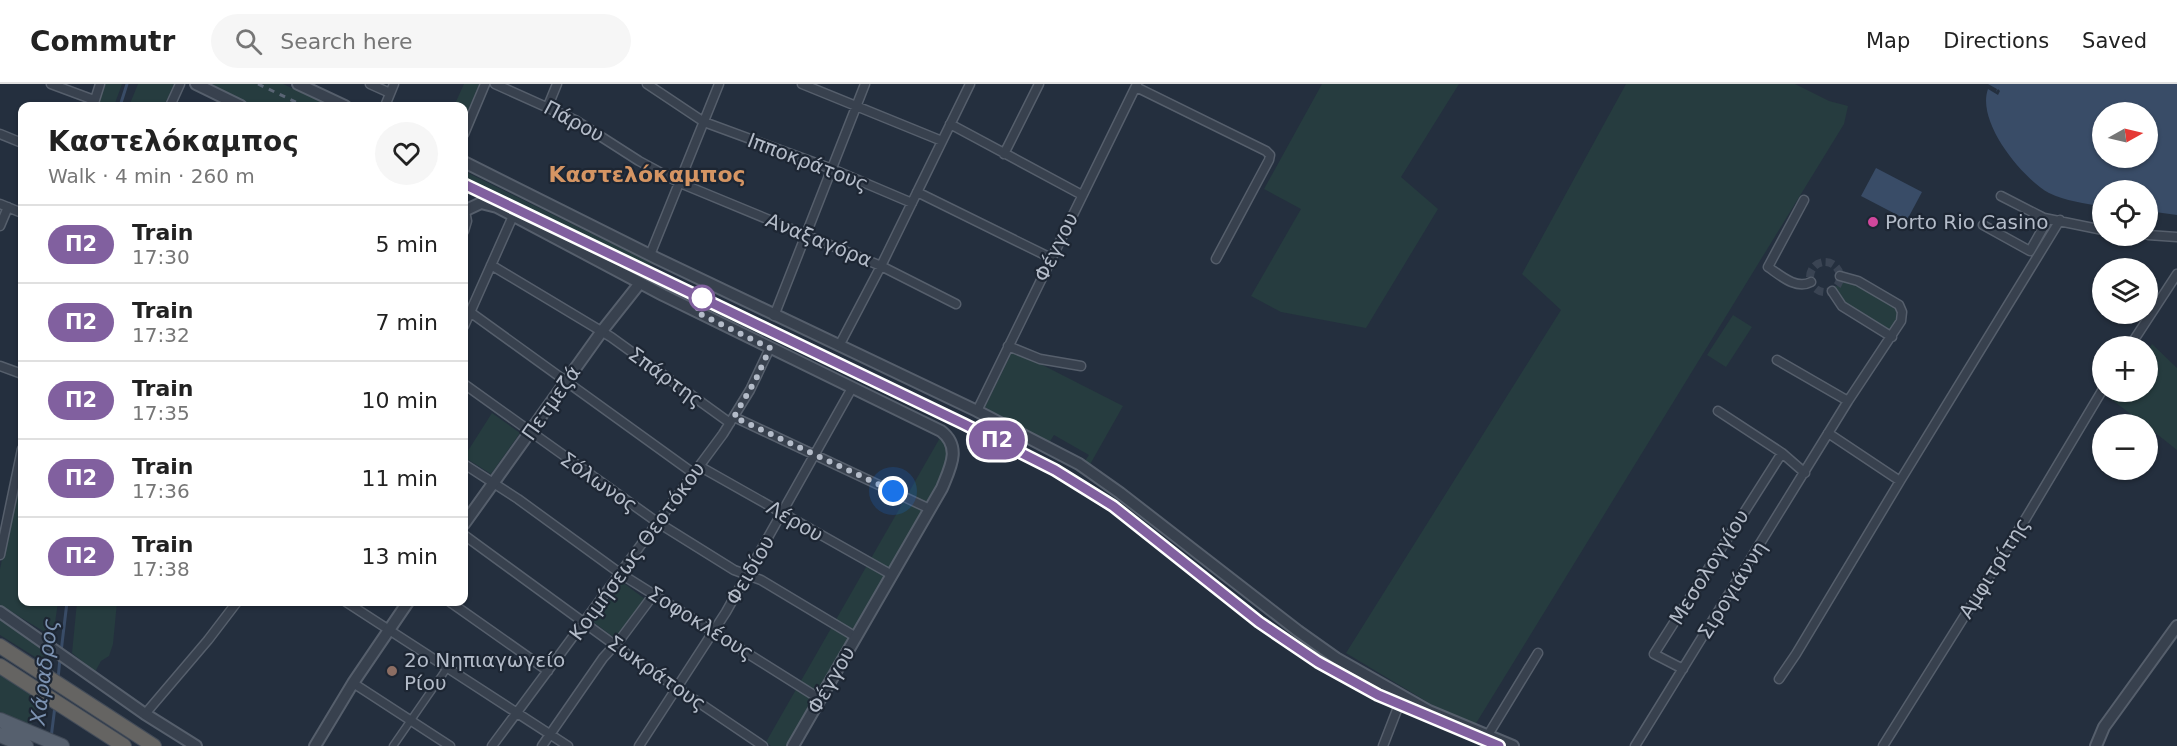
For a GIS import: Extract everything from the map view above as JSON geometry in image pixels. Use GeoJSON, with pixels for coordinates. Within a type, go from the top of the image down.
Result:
{"type":"FeatureCollection","features":[{"type":"Feature","properties":{"kind":"highway"},"geometry":{"type":"LineString","coordinates":[[0,645],[154,746]]}},
{"type":"Feature","properties":{"kind":"highway"},"geometry":{"type":"LineString","coordinates":[[0,667],[124,746]]}},
{"type":"Feature","properties":{"kind":"main road"},"geometry":{"type":"LineString","coordinates":[[0,720],[21,739]]}},
{"type":"Feature","properties":{"kind":"main road"},"geometry":{"type":"LineString","coordinates":[[0,735],[62,746]]}},
{"type":"Feature","properties":{"kind":"street"},"geometry":{"type":"LineString","coordinates":[[51,84],[89,102]]}},
{"type":"Feature","properties":{"kind":"street"},"geometry":{"type":"LineString","coordinates":[[94,102],[100,84]]}},
{"type":"Feature","properties":{"kind":"street"},"geometry":{"type":"LineString","coordinates":[[172,102],[180,84]]}},
{"type":"Feature","properties":{"kind":"street"},"geometry":{"type":"LineString","coordinates":[[196,84],[222,102]]}},
{"type":"Feature","properties":{"kind":"street"},"geometry":{"type":"LineString","coordinates":[[298,84],[336,102]]}},
{"type":"Feature","properties":{"kind":"street"},"geometry":{"type":"LineString","coordinates":[[369,84],[390,93]]}},
{"type":"Feature","properties":{"kind":"street"},"geometry":{"type":"LineString","coordinates":[[387,102],[394,84]]}},
{"type":"Feature","properties":{"kind":"street"},"geometry":{"type":"LineString","coordinates":[[468,124],[485,84]]}},
{"type":"Feature","properties":{"kind":"street","name":"Πάρου"},"geometry":{"type":"LineString","coordinates":[[495,84],[548,106],[593,129],[639,161],[680,183]]}},
{"type":"Feature","properties":{"kind":"street"},"geometry":{"type":"LineString","coordinates":[[548,106],[557,84]]}},
{"type":"Feature","properties":{"kind":"street","name":"Ιπποκράτους"},"geometry":{"type":"LineString","coordinates":[[647,84],[704,122],[832,169],[912,203]]}},
{"type":"Feature","properties":{"kind":"street"},"geometry":{"type":"LineString","coordinates":[[650,255],[719,84]]}},
{"type":"Feature","properties":{"kind":"street"},"geometry":{"type":"LineString","coordinates":[[802,84],[942,141]]}},
{"type":"Feature","properties":{"kind":"street"},"geometry":{"type":"LineString","coordinates":[[774,315],[865,84]]}},
{"type":"Feature","properties":{"kind":"street"},"geometry":{"type":"LineString","coordinates":[[838,346],[881,266],[969,84]]}},
{"type":"Feature","properties":{"kind":"street"},"geometry":{"type":"LineString","coordinates":[[1004,154],[1038,84]]}},
{"type":"Feature","properties":{"kind":"street"},"geometry":{"type":"LineString","coordinates":[[1136,86],[1270,155],[1216,259]]}},
{"type":"Feature","properties":{"kind":"street","name":"Φέγγου"},"geometry":{"type":"LineString","coordinates":[[976,411],[1136,86]]}},
{"type":"Feature","properties":{"kind":"street"},"geometry":{"type":"LineString","coordinates":[[950,124],[1082,195]]}},
{"type":"Feature","properties":{"kind":"street"},"geometry":{"type":"LineString","coordinates":[[0,134],[18,141]]}},
{"type":"Feature","properties":{"kind":"street"},"geometry":{"type":"LineString","coordinates":[[468,164],[1054,451],[1096,475],[1316,645],[1429,711],[1513,746]]}},
{"type":"Feature","properties":{"kind":"street","name":"Αναξαγόρα"},"geometry":{"type":"LineString","coordinates":[[680,183],[881,266],[956,304]]}},
{"type":"Feature","properties":{"kind":"street"},"geometry":{"type":"LineString","coordinates":[[917,192],[1051,258]]}},
{"type":"Feature","properties":{"kind":"street"},"geometry":{"type":"LineString","coordinates":[[2001,196],[2048,219],[2092,227]]}},
{"type":"Feature","properties":{"kind":"street"},"geometry":{"type":"LineString","coordinates":[[1804,200],[1768,267],[1797,285],[1811,282]]}},
{"type":"Feature","properties":{"kind":"street"},"geometry":{"type":"LineString","coordinates":[[468,209],[484,203],[490,204],[640,283],[852,388]]}},
{"type":"Feature","properties":{"kind":"street"},"geometry":{"type":"LineString","coordinates":[[0,226],[4,206],[18,211]]}},
{"type":"Feature","properties":{"kind":"street"},"geometry":{"type":"LineString","coordinates":[[468,317],[513,216]]}},
{"type":"Feature","properties":{"kind":"street"},"geometry":{"type":"LineString","coordinates":[[1983,225],[2030,251],[2048,219]]}},
{"type":"Feature","properties":{"kind":"street"},"geometry":{"type":"LineString","coordinates":[[1779,679],[2060,220]]}},
{"type":"Feature","properties":{"kind":"street"},"geometry":{"type":"LineString","coordinates":[[2158,236],[2177,237]]}},
{"type":"Feature","properties":{"kind":"street","name":"Σπάρτης"},"geometry":{"type":"LineString","coordinates":[[491,265],[602,331],[732,420],[815,454],[930,509]]}},
{"type":"Feature","properties":{"kind":"street"},"geometry":{"type":"LineString","coordinates":[[2137,336],[2177,274]]}},
{"type":"Feature","properties":{"kind":"street","name":"Σιρογιάννη"},"geometry":{"type":"LineString","coordinates":[[1635,746],[1848,401],[1901,321],[1901,307],[1858,281],[1840,276]]}},
{"type":"Feature","properties":{"kind":"street","name":"Πετμεζά"},"geometry":{"type":"LineString","coordinates":[[468,519],[496,484],[602,331],[640,283]]}},
{"type":"Feature","properties":{"kind":"street"},"geometry":{"type":"LineString","coordinates":[[1832,291],[1842,306],[1892,337]]}},
{"type":"Feature","properties":{"kind":"street"},"geometry":{"type":"LineString","coordinates":[[470,312],[566,381]]}},
{"type":"Feature","properties":{"kind":"street"},"geometry":{"type":"LineString","coordinates":[[1008,346],[1040,359],[1081,366]]}},
{"type":"Feature","properties":{"kind":"street","name":"Κοιμήσεως Θεοτόκου"},"geometry":{"type":"LineString","coordinates":[[492,746],[621,574],[732,420],[756,379],[770,348]]}},
{"type":"Feature","properties":{"kind":"street"},"geometry":{"type":"LineString","coordinates":[[1777,360],[1848,401]]}},
{"type":"Feature","properties":{"kind":"street"},"geometry":{"type":"LineString","coordinates":[[0,366],[18,373]]}},
{"type":"Feature","properties":{"kind":"street","name":"Λέρου"},"geometry":{"type":"LineString","coordinates":[[566,381],[696,470],[783,514],[892,575]]}},
{"type":"Feature","properties":{"kind":"street","name":"Σόλωνος"},"geometry":{"type":"LineString","coordinates":[[468,387],[657,522],[734,570],[761,580],[856,637]]}},
{"type":"Feature","properties":{"kind":"street","name":"Φέγγου"},"geometry":{"type":"LineString","coordinates":[[793,746],[942,488],[954,456],[949,439],[941,431],[852,388]]}},
{"type":"Feature","properties":{"kind":"street","name":"Φειδίου"},"geometry":{"type":"LineString","coordinates":[[639,746],[715,631],[852,388]]}},
{"type":"Feature","properties":{"kind":"street","name":"Αμφιτρίτης"},"geometry":{"type":"LineString","coordinates":[[1883,746],[2026,518],[2095,402]]}},
{"type":"Feature","properties":{"kind":"street"},"geometry":{"type":"LineString","coordinates":[[1718,411],[1782,453],[1805,473]]}},
{"type":"Feature","properties":{"kind":"street"},"geometry":{"type":"LineString","coordinates":[[1828,433],[1900,482]]}},
{"type":"Feature","properties":{"kind":"street","name":"Μεσολογγίου"},"geometry":{"type":"LineString","coordinates":[[1683,669],[1654,654],[1782,453]]}},
{"type":"Feature","properties":{"kind":"street","name":"Σοφοκλέους"},"geometry":{"type":"LineString","coordinates":[[468,466],[621,574],[820,699]]}},
{"type":"Feature","properties":{"kind":"street"},"geometry":{"type":"LineString","coordinates":[[0,555],[18,468]]}},
{"type":"Feature","properties":{"kind":"street"},"geometry":{"type":"LineString","coordinates":[[0,507],[9,511]]}},
{"type":"Feature","properties":{"kind":"street","name":"Σωκράτους"},"geometry":{"type":"LineString","coordinates":[[468,538],[615,645],[761,745]]}},
{"type":"Feature","properties":{"kind":"street"},"geometry":{"type":"LineString","coordinates":[[542,746],[603,658],[654,594]]}},
{"type":"Feature","properties":{"kind":"street"},"geometry":{"type":"LineString","coordinates":[[145,714],[234,606]]}},
{"type":"Feature","properties":{"kind":"street"},"geometry":{"type":"LineString","coordinates":[[352,606],[568,746]]}},
{"type":"Feature","properties":{"kind":"street"},"geometry":{"type":"LineString","coordinates":[[315,746],[353,683],[405,606]]}},
{"type":"Feature","properties":{"kind":"street"},"geometry":{"type":"LineString","coordinates":[[456,606],[548,671]]}},
{"type":"Feature","properties":{"kind":"street"},"geometry":{"type":"LineString","coordinates":[[0,612],[145,714],[196,746]]}},
{"type":"Feature","properties":{"kind":"street"},"geometry":{"type":"LineString","coordinates":[[2096,746],[2104,727],[2177,626]]}},
{"type":"Feature","properties":{"kind":"street"},"geometry":{"type":"LineString","coordinates":[[1488,735],[1538,653]]}},
{"type":"Feature","properties":{"kind":"street"},"geometry":{"type":"LineString","coordinates":[[393,746],[447,668]]}},
{"type":"Feature","properties":{"kind":"street"},"geometry":{"type":"LineString","coordinates":[[353,683],[450,746]]}},
{"type":"Feature","properties":{"kind":"street"},"geometry":{"type":"LineString","coordinates":[[1383,746],[1402,697]]}},
{"type":"Feature","properties":{"kind":"green space"},"geometry":{"type":"Polygon","coordinates":[[[105,84],[122,84],[115,102],[98,102],[105,84]]]}},
{"type":"Feature","properties":{"kind":"green space"},"geometry":{"type":"Polygon","coordinates":[[[138,84],[174,84],[166,102],[131,102],[138,84]]]}},
{"type":"Feature","properties":{"kind":"green space"},"geometry":{"type":"Polygon","coordinates":[[[206,84],[283,84],[321,102],[242,102],[206,84]]]}},
{"type":"Feature","properties":{"kind":"green space"},"geometry":{"type":"Polygon","coordinates":[[[464,84],[479,84],[468,111],[468,102],[456,102],[464,84]]]}},
{"type":"Feature","properties":{"kind":"green space"},"geometry":{"type":"Polygon","coordinates":[[[1322,84],[1459,84],[1401,177],[1438,209],[1366,328],[1281,312],[1251,296],[1301,209],[1264,189],[1322,84]]]}},
{"type":"Feature","properties":{"kind":"green space"},"geometry":{"type":"Polygon","coordinates":[[[1626,84],[1795,84],[1829,101],[1848,106],[1844,124],[1475,725],[1434,706],[1346,653],[1561,310],[1522,274],[1626,84]]]}},
{"type":"Feature","properties":{"kind":"green space"},"geometry":{"type":"Polygon","coordinates":[[[468,173],[651,263],[647,269],[468,182],[468,173]]]}},
{"type":"Feature","properties":{"kind":"green space"},"geometry":{"type":"Polygon","coordinates":[[[1840,276],[1901,307],[1892,337],[1859,318],[1832,291],[1839,283],[1840,276]]]}},
{"type":"Feature","properties":{"kind":"green space"},"geometry":{"type":"Polygon","coordinates":[[[1733,315],[1752,327],[1726,367],[1707,355],[1733,315]]]}},
{"type":"Feature","properties":{"kind":"green space"},"geometry":{"type":"Polygon","coordinates":[[[1013,350],[1123,406],[1088,468],[1083,464],[1089,455],[1054,435],[1047,446],[985,407],[1013,350]]]}},
{"type":"Feature","properties":{"kind":"green space"},"geometry":{"type":"Polygon","coordinates":[[[2158,350],[2177,368],[2177,450],[2158,435],[2158,414],[2131,414],[2115,402],[2158,402],[2158,350]]]}},
{"type":"Feature","properties":{"kind":"green space"},"geometry":{"type":"Polygon","coordinates":[[[492,413],[520,433],[491,474],[468,460],[468,451],[492,413]]]}},
{"type":"Feature","properties":{"kind":"green space"},"geometry":{"type":"Polygon","coordinates":[[[941,436],[951,452],[939,485],[788,746],[771,746],[766,742],[941,436]]]}},
{"type":"Feature","properties":{"kind":"green space"},"geometry":{"type":"Polygon","coordinates":[[[18,485],[18,606],[57,606],[53,637],[0,605],[0,569],[18,485]]]}},
{"type":"Feature","properties":{"kind":"green space"},"geometry":{"type":"Polygon","coordinates":[[[622,582],[645,599],[616,639],[592,621],[622,582]]]}},
{"type":"Feature","properties":{"kind":"green space"},"geometry":{"type":"Polygon","coordinates":[[[77,606],[117,606],[113,644],[109,656],[101,661],[95,672],[72,653],[77,606]]]}},
{"type":"Feature","properties":{"kind":"green space"},"geometry":{"type":"Polygon","coordinates":[[[0,618],[53,657],[51,667],[0,635],[0,618]]]}},
{"type":"Feature","properties":{"kind":"green space"},"geometry":{"type":"Polygon","coordinates":[[[0,675],[41,698],[31,725],[0,712],[0,675]]]}},
{"type":"Feature","properties":{"kind":"water"},"geometry":{"type":"Polygon","coordinates":[[[1988,84],[2177,84],[2177,215],[2158,212],[2158,180],[2092,180],[2092,205],[2062,198],[2038,186],[2015,162],[1995,132],[1986,102],[1988,89],[1998,95],[2000,91],[1998,89],[1996,92],[1997,89],[1988,84]]]}},
{"type":"Feature","properties":{"kind":"water"},"geometry":{"type":"Polygon","coordinates":[[[1876,168],[1922,192],[1907,220],[1861,196],[1876,168]]]}},
{"type":"Feature","properties":{"kind":"waterway","name":"Χάραδρος"},"geometry":{"type":"LineString","coordinates":[[121,102],[127,84]]}},
{"type":"Feature","properties":{"kind":"waterway","name":"Χάραδρος"},"geometry":{"type":"LineString","coordinates":[[61,652],[67,606]]}},
{"type":"Feature","properties":{"kind":"waterway","name":"Χάραδρος"},"geometry":{"type":"LineString","coordinates":[[58,679],[60,658]]}},
{"type":"Feature","properties":{"kind":"waterway","name":"Χάραδρος"},"geometry":{"type":"LineString","coordinates":[[51,738],[55,706]]}},
{"type":"Feature","properties":{"kind":"tunnel"},"geometry":{"type":"LineString","coordinates":[[1825,262],[1836,266],[1840,277],[1836,288],[1825,292],[1814,288],[1810,277],[1814,266],[1825,262]]}},
{"type":"Feature","properties":{"kind":"railway"},"geometry":{"type":"LineString","coordinates":[[258,84],[296,102]]}},
{"type":"Feature","properties":{"kind":"railway"},"geometry":{"type":"LineString","coordinates":[[468,186],[1050,467],[1083,485],[1114,506],[1274,633],[1322,664],[1396,702],[1499,746]]}},
{"type":"Feature","properties":{"kind":"train","name":"Π2"},"geometry":{"type":"LineString","coordinates":[[468,186],[1030,456],[1095,493],[1259,622],[1318,662],[1378,695],[1499,746]]}},
{"type":"Feature","properties":{"kind":"place","name":"Porto Rio Casino"},"geometry":{"type":"Point","coordinates":[1873,222]}},
{"type":"Feature","properties":{"kind":"place","name":"2ο Νηπιαγωγείο Ρίου"},"geometry":{"type":"Point","coordinates":[392,671]}},
{"type":"Feature","properties":{"kind":"district","name":"Καστελόκαμπος"},"geometry":{"type":"Point","coordinates":[647,174]}},
{"type":"Feature","properties":{"kind":"route"},"geometry":{"type":"LineString","coordinates":[[702,298],[696,312],[770,348],[756,379],[734,417],[893,491]]}}]}
